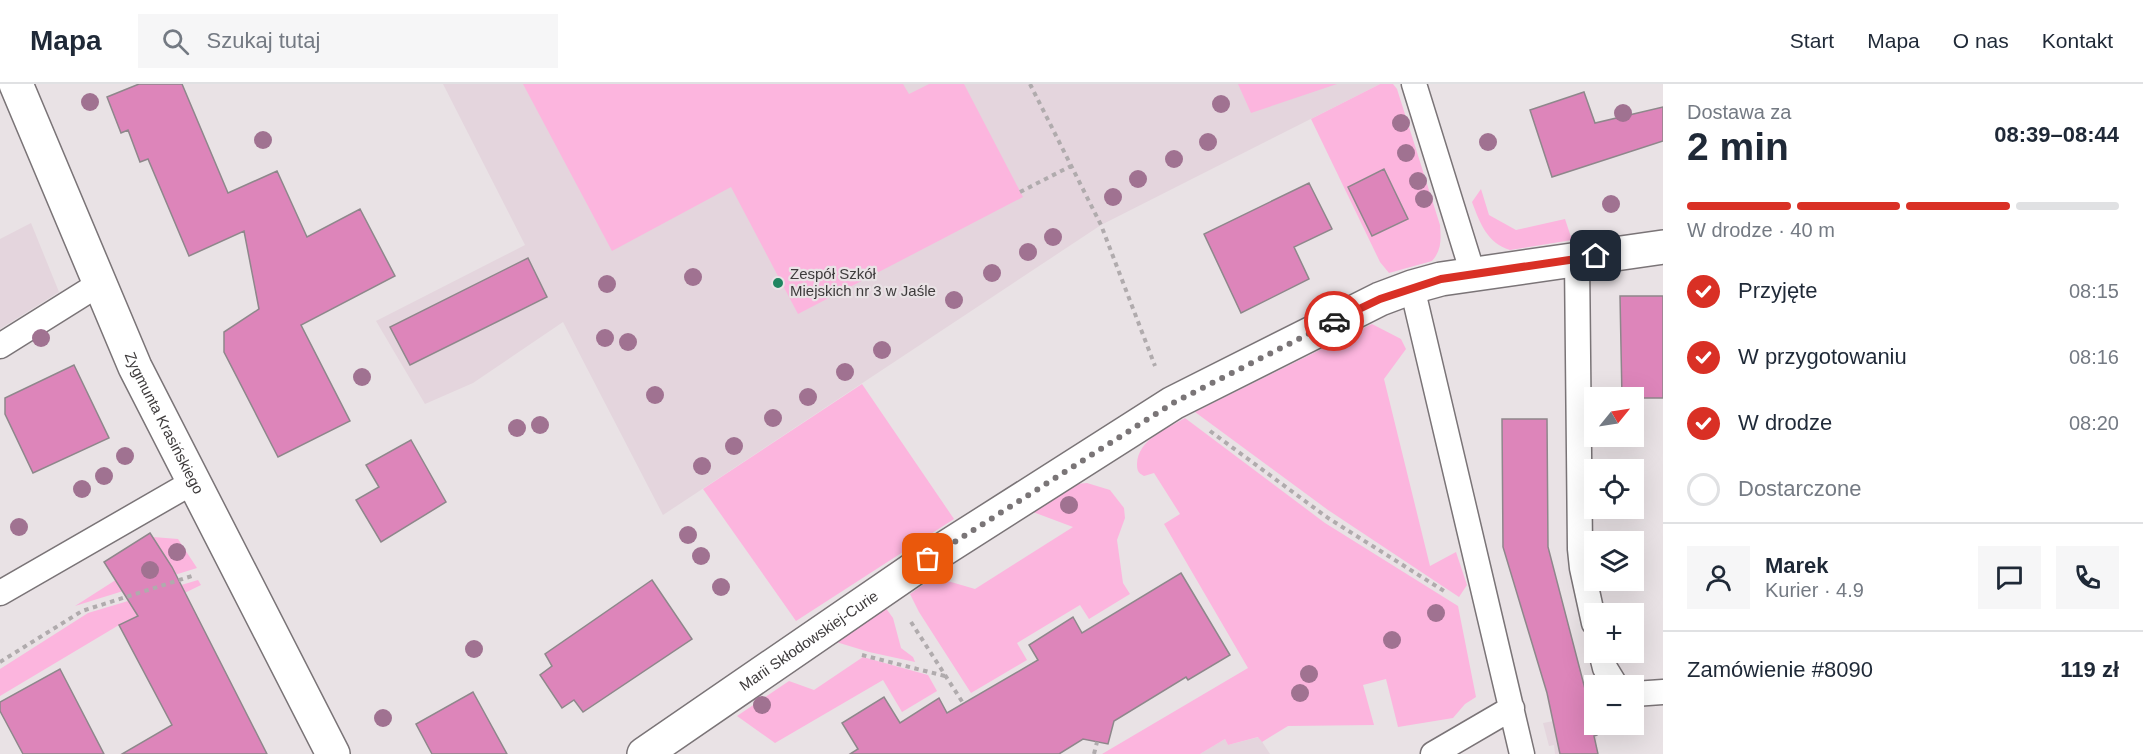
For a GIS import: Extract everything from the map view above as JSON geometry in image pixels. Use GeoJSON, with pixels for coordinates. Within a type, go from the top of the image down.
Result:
{"type":"FeatureCollection","features":[{"type":"Feature","properties":{"kind":"street","name":"Zygmunta Krasińskiego"},"geometry":{"type":"LineString","coordinates":[[16,84],[135,367],[333,754]]}},
{"type":"Feature","properties":{"kind":"street","name":"Marii Skłodowskiej-Curie"},"geometry":{"type":"LineString","coordinates":[[644,754],[889,585],[1192,392],[1380,299],[1412,287],[1441,279],[1663,247]]}},
{"type":"Feature","properties":{"kind":"lane"},"geometry":{"type":"LineString","coordinates":[[1415,84],[1473,274]]}},
{"type":"Feature","properties":{"kind":"lane"},"geometry":{"type":"LineString","coordinates":[[1577,259],[1580,549],[1590,603]]}},
{"type":"Feature","properties":{"kind":"lane"},"geometry":{"type":"LineString","coordinates":[[0,346],[99,284]]}},
{"type":"Feature","properties":{"kind":"lane"},"geometry":{"type":"LineString","coordinates":[[1412,287],[1522,754]]}},
{"type":"Feature","properties":{"kind":"lane"},"geometry":{"type":"LineString","coordinates":[[0,593],[193,482]]}},
{"type":"Feature","properties":{"kind":"lane"},"geometry":{"type":"LineString","coordinates":[[1644,693],[1663,692]]}},
{"type":"Feature","properties":{"kind":"lane"},"geometry":{"type":"LineString","coordinates":[[1433,754],[1512,708]]}},
{"type":"Feature","properties":{"kind":"path"},"geometry":{"type":"LineString","coordinates":[[1030,84],[1101,225],[1159,375]]}},
{"type":"Feature","properties":{"kind":"path"},"geometry":{"type":"LineString","coordinates":[[1020,192],[1071,166]]}},
{"type":"Feature","properties":{"kind":"path"},"geometry":{"type":"LineString","coordinates":[[1202,425],[1328,518],[1491,620]]}},
{"type":"Feature","properties":{"kind":"path"},"geometry":{"type":"LineString","coordinates":[[0,662],[82,611],[196,575]]}},
{"type":"Feature","properties":{"kind":"path"},"geometry":{"type":"LineString","coordinates":[[889,585],[963,703]]}},
{"type":"Feature","properties":{"kind":"path"},"geometry":{"type":"LineString","coordinates":[[822,632],[833,648],[946,676]]}},
{"type":"Feature","properties":{"kind":"path"},"geometry":{"type":"LineString","coordinates":[[1094,754],[1097,742]]}},
{"type":"Feature","properties":{"kind":"shaded area","name":"Zespół Szkół Miejskich nr 3 w Jaśle"},"geometry":{"type":"Polygon","coordinates":[[[443,84],[1380,84],[1101,225],[663,515],[563,322],[473,383],[425,404],[376,321],[525,245],[443,84]]]}},
{"type":"Feature","properties":{"kind":"shaded area"},"geometry":{"type":"Polygon","coordinates":[[[523,84],[903,84],[909,94],[929,84],[964,84],[1023,197],[798,314],[731,187],[612,251],[523,84]]]}},
{"type":"Feature","properties":{"kind":"shaded area"},"geometry":{"type":"Polygon","coordinates":[[[1238,84],[1337,84],[1251,113],[1238,84]]]}},
{"type":"Feature","properties":{"kind":"shaded area"},"geometry":{"type":"Polygon","coordinates":[[[1380,84],[1393,84],[1397,89],[1440,225],[1441,239],[1432,261],[1389,273],[1380,262],[1311,119],[1380,84]]]}},
{"type":"Feature","properties":{"kind":"shaded area"},"geometry":{"type":"Polygon","coordinates":[[[1481,189],[1489,215],[1516,230],[1565,219],[1572,240],[1510,250],[1502,247],[1485,231],[1472,202],[1481,189]]]}},
{"type":"Feature","properties":{"kind":"shaded area"},"geometry":{"type":"Polygon","coordinates":[[[31,223],[59,292],[0,329],[0,239],[31,223]]]}},
{"type":"Feature","properties":{"kind":"shaded area"},"geometry":{"type":"Polygon","coordinates":[[[1372,324],[1401,339],[1406,349],[1384,379],[1430,566],[1456,552],[1467,585],[1459,597],[1328,510],[1195,412],[1372,324]]]}},
{"type":"Feature","properties":{"kind":"shaded area"},"geometry":{"type":"Polygon","coordinates":[[[862,384],[954,519],[796,621],[703,489],[862,384]]]}},
{"type":"Feature","properties":{"kind":"shaded area"},"geometry":{"type":"Polygon","coordinates":[[[1185,418],[1325,523],[1458,606],[1476,697],[1465,704],[1453,718],[1398,727],[1386,679],[1363,685],[1374,725],[1288,726],[1262,742],[1258,737],[1228,745],[1225,739],[1200,754],[1102,754],[1248,668],[1164,524],[1180,514],[1154,473],[1144,476],[1138,470],[1139,455],[1148,441],[1185,418]]]}},
{"type":"Feature","properties":{"kind":"shaded area"},"geometry":{"type":"Polygon","coordinates":[[[1087,483],[1110,490],[1124,508],[1125,518],[1117,540],[1123,583],[1130,594],[1089,619],[1080,605],[1017,643],[1027,660],[971,693],[910,594],[934,577],[975,589],[1073,527],[1033,512],[1075,484],[1087,483]]]}},
{"type":"Feature","properties":{"kind":"shaded area"},"geometry":{"type":"Polygon","coordinates":[[[153,537],[178,539],[197,568],[75,606],[161,551],[153,537]]]}},
{"type":"Feature","properties":{"kind":"shaded area"},"geometry":{"type":"Polygon","coordinates":[[[198,580],[201,585],[119,625],[0,696],[0,669],[88,613],[198,580]]]}},
{"type":"Feature","properties":{"kind":"shaded area"},"geometry":{"type":"Polygon","coordinates":[[[885,607],[893,618],[901,648],[913,657],[915,662],[833,641],[885,607]]]}},
{"type":"Feature","properties":{"kind":"shaded area"},"geometry":{"type":"Polygon","coordinates":[[[863,657],[928,675],[937,691],[902,712],[883,680],[775,743],[737,716],[789,681],[814,690],[863,657]]]}},
{"type":"Feature","properties":{"kind":"shaded area"},"geometry":{"type":"Polygon","coordinates":[[[1584,715],[1584,735],[1597,735],[1598,754],[1555,754],[1554,745],[1549,746],[1543,723],[1584,715]]]}},
{"type":"Feature","properties":{"kind":"shaded area"},"geometry":{"type":"Polygon","coordinates":[[[1259,737],[1270,754],[1200,754],[1225,739],[1228,745],[1259,737]]]}},
{"type":"Feature","properties":{"kind":"building"},"geometry":{"type":"Polygon","coordinates":[[[139,84],[182,84],[228,193],[277,171],[307,237],[360,209],[395,276],[301,325],[350,421],[278,457],[224,352],[224,332],[259,309],[244,231],[189,256],[148,159],[140,162],[128,130],[121,133],[107,97],[139,84]]]}},
{"type":"Feature","properties":{"kind":"building"},"geometry":{"type":"Polygon","coordinates":[[[1584,92],[1595,123],[1663,107],[1663,141],[1552,177],[1530,110],[1584,92]]]}},
{"type":"Feature","properties":{"kind":"building"},"geometry":{"type":"Polygon","coordinates":[[[1384,169],[1408,219],[1372,236],[1348,187],[1384,169]]]}},
{"type":"Feature","properties":{"kind":"building"},"geometry":{"type":"Polygon","coordinates":[[[1309,183],[1332,229],[1294,247],[1309,279],[1241,313],[1204,234],[1309,183]]]}},
{"type":"Feature","properties":{"kind":"building"},"geometry":{"type":"Polygon","coordinates":[[[528,258],[547,297],[410,365],[390,327],[528,258]]]}},
{"type":"Feature","properties":{"kind":"building"},"geometry":{"type":"Polygon","coordinates":[[[1620,296],[1663,296],[1663,398],[1644,398],[1644,387],[1622,387],[1620,296]]]}},
{"type":"Feature","properties":{"kind":"building"},"geometry":{"type":"Polygon","coordinates":[[[74,365],[109,438],[33,473],[5,414],[5,398],[74,365]]]}},
{"type":"Feature","properties":{"kind":"building"},"geometry":{"type":"Polygon","coordinates":[[[1502,419],[1547,419],[1548,547],[1584,685],[1584,735],[1597,735],[1594,736],[1598,754],[1560,754],[1547,693],[1503,547],[1502,419]]]}},
{"type":"Feature","properties":{"kind":"building"},"geometry":{"type":"Polygon","coordinates":[[[411,440],[446,502],[381,542],[356,500],[379,487],[366,465],[411,440]]]}},
{"type":"Feature","properties":{"kind":"building"},"geometry":{"type":"Polygon","coordinates":[[[150,533],[172,567],[267,754],[122,754],[172,725],[119,625],[138,616],[104,562],[150,533]]]}},
{"type":"Feature","properties":{"kind":"building"},"geometry":{"type":"Polygon","coordinates":[[[1181,573],[1230,655],[1188,680],[1186,677],[1114,721],[1108,744],[1083,739],[1059,754],[850,754],[858,749],[842,723],[884,697],[900,723],[939,698],[947,713],[1038,660],[1029,645],[1073,617],[1082,633],[1181,573]]]}},
{"type":"Feature","properties":{"kind":"building"},"geometry":{"type":"Polygon","coordinates":[[[652,580],[692,639],[583,712],[574,700],[562,708],[540,675],[552,666],[545,654],[652,580]]]}},
{"type":"Feature","properties":{"kind":"building"},"geometry":{"type":"Polygon","coordinates":[[[60,669],[104,754],[23,754],[0,711],[0,702],[60,669]]]}},
{"type":"Feature","properties":{"kind":"building"},"geometry":{"type":"Polygon","coordinates":[[[473,692],[507,754],[432,754],[416,724],[473,692]]]}},
{"type":"Feature","properties":{"kind":"way so far"},"geometry":{"type":"LineString","coordinates":[[928,559],[1173,403],[1334,321]]}},
{"type":"Feature","properties":{"kind":"place","name":"Zespół Szkół Miejskich nr 3 w Jaśle"},"geometry":{"type":"Point","coordinates":[778,283]}},
{"type":"Feature","properties":{"kind":"route"},"geometry":{"type":"LineString","coordinates":[[1334,321],[1380,299],[1441,279],[1596,256]]}}]}
